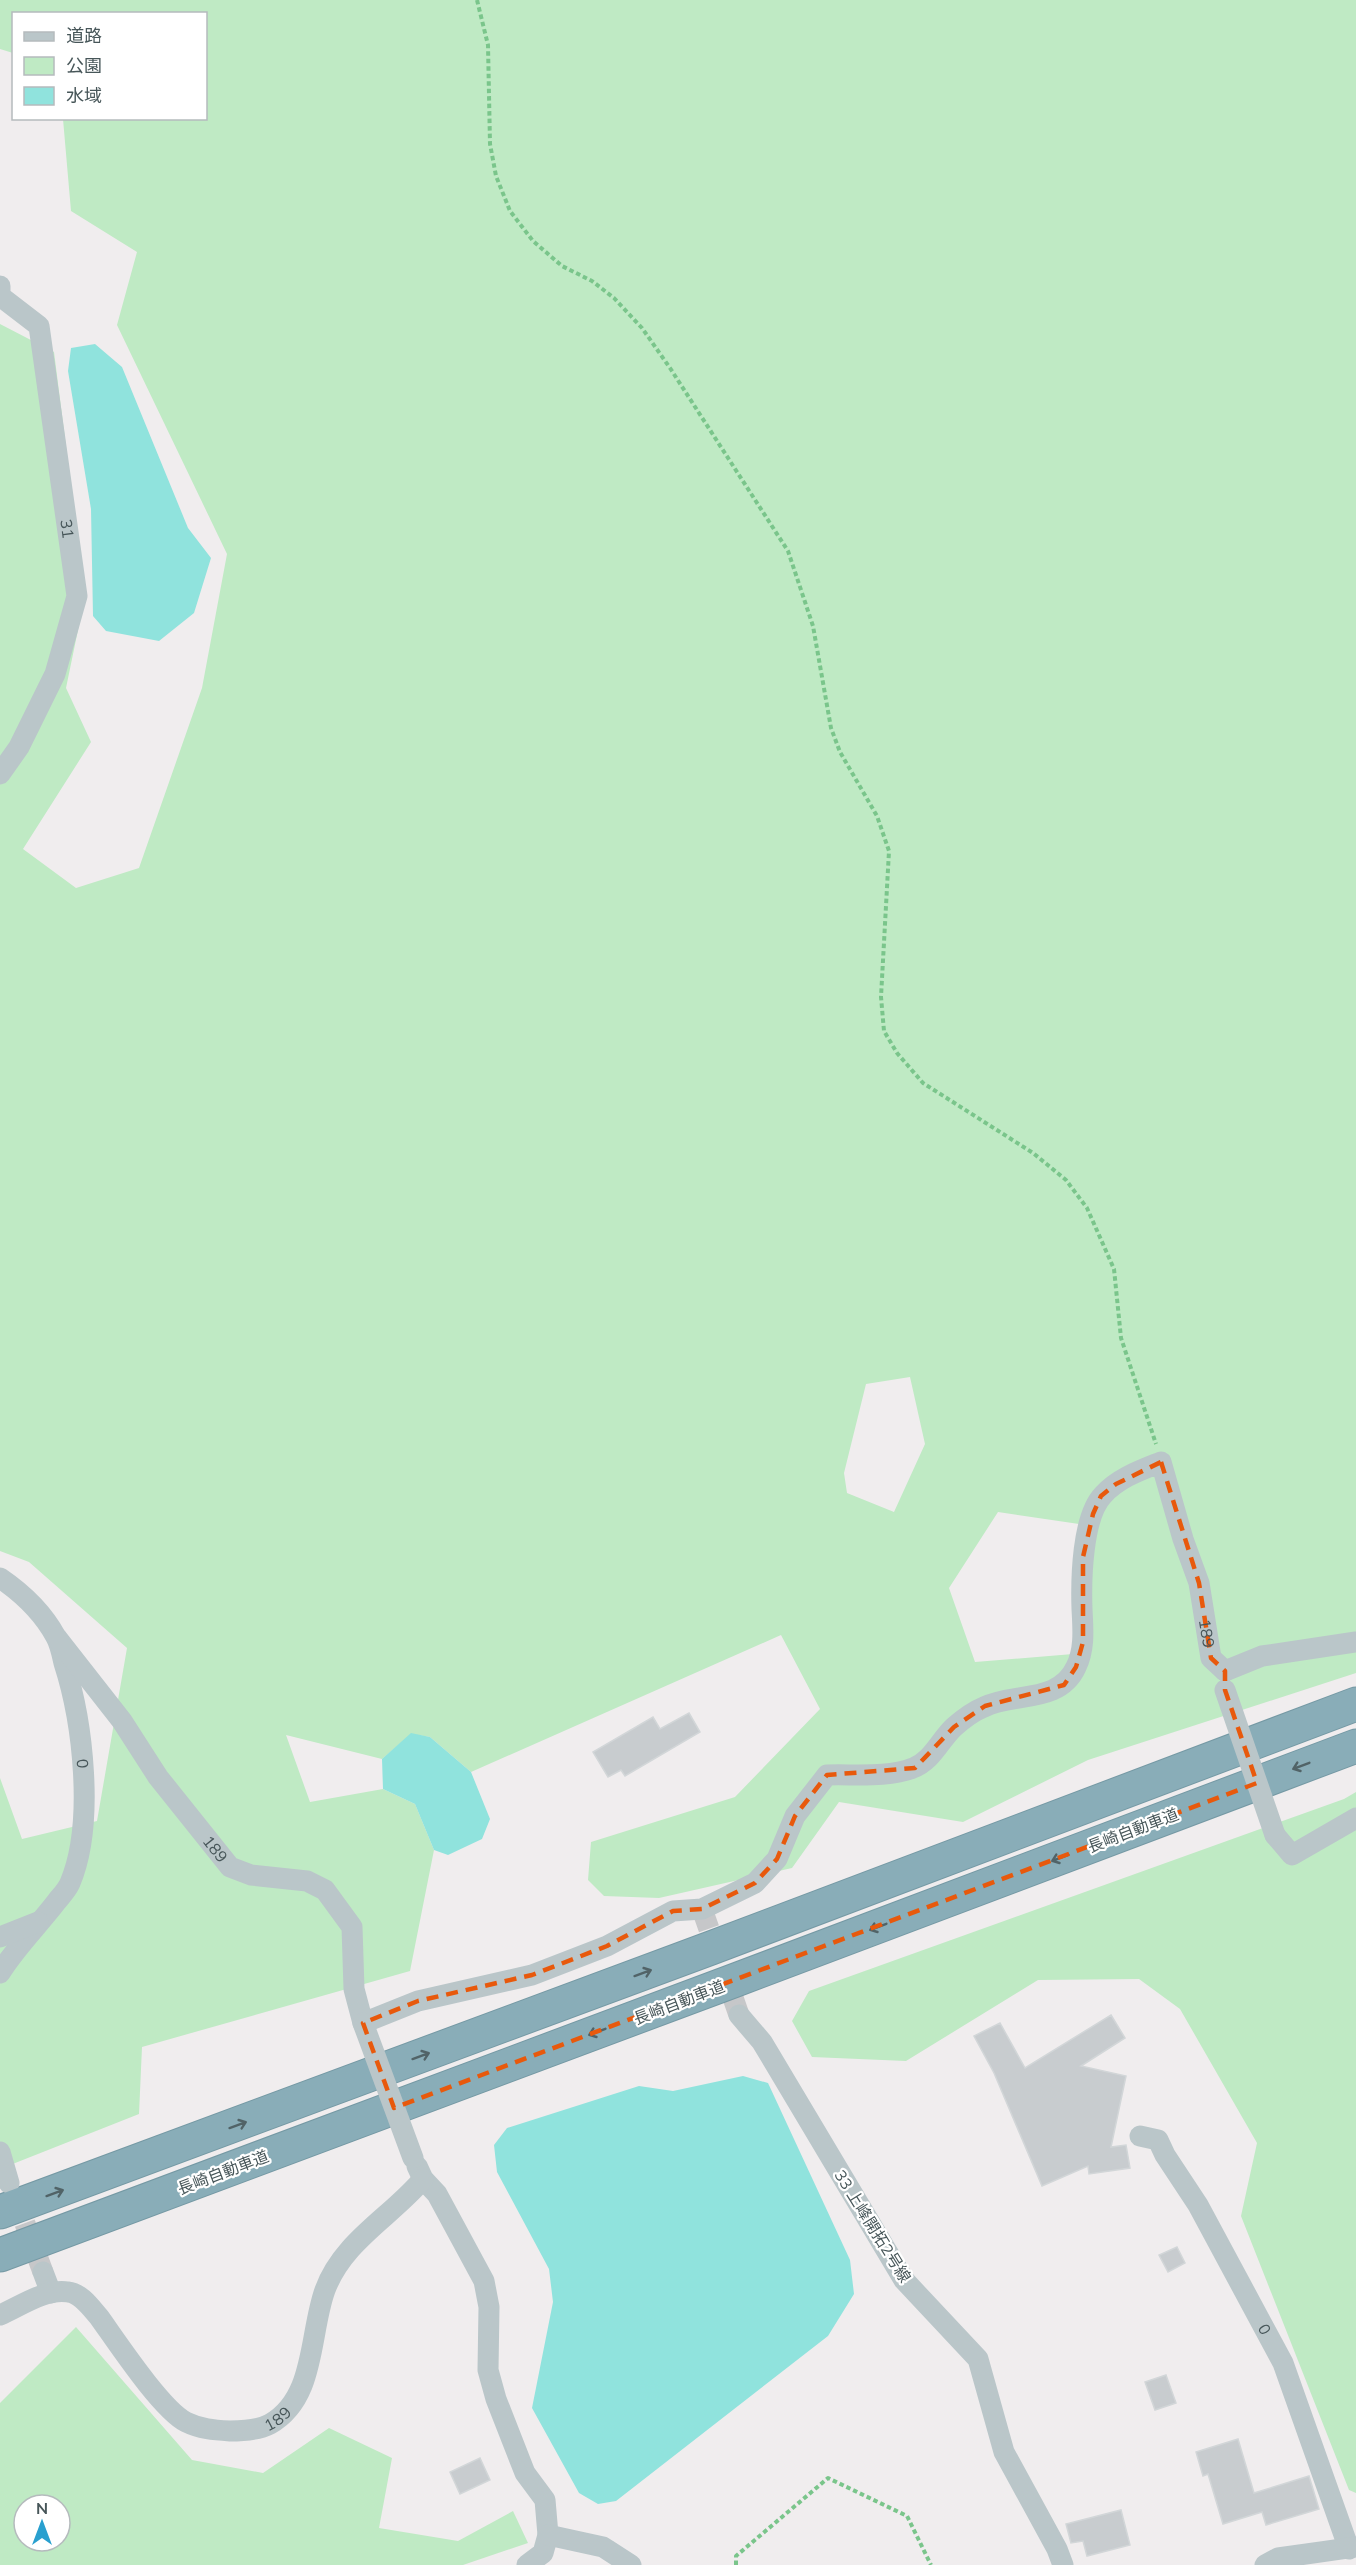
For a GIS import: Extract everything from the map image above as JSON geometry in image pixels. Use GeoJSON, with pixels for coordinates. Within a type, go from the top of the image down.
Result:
{"type":"FeatureCollection","features":[{"type":"Feature","properties":{"kind":"highway"},"geometry":{"type":"LineString","coordinates":[[5,2198],[711,1948],[1356,1704]]}},
{"type":"Feature","properties":{"kind":"highway","name":"長崎自動車道"},"geometry":{"type":"LineString","coordinates":[[0,2255],[666,2007],[1356,1746]]}},
{"type":"Feature","properties":{"kind":"street","name":"31"},"geometry":{"type":"LineString","coordinates":[[0,286],[0,296],[39,326],[77,596],[55,674],[19,747],[0,774]]}},
{"type":"Feature","properties":{"kind":"street","name":"189"},"geometry":{"type":"LineString","coordinates":[[1161,1462],[1183,1539],[1199,1582],[1210,1658],[1225,1681],[1275,1835],[1292,1856],[1356,1818]]}},
{"type":"Feature","properties":{"kind":"street"},"geometry":{"type":"LineString","coordinates":[[363,2023],[418,2001],[532,1975],[607,1946],[673,1911],[702,1909],[755,1882],[777,1859],[795,1816],[827,1775],[900,1772],[915,1768],[928,1759],[954,1727],[985,1706],[1046,1693],[1064,1685],[1076,1667],[1083,1642],[1083,1557],[1093,1514],[1101,1496],[1116,1484],[1137,1471],[1161,1462]]}},
{"type":"Feature","properties":{"kind":"street","name":"0"},"geometry":{"type":"LineString","coordinates":[[0,1578],[18,1591],[41,1614],[57,1638],[73,1691],[80,1737],[83,1785],[81,1839],[70,1884],[43,1920]]}},
{"type":"Feature","properties":{"kind":"street","name":"189"},"geometry":{"type":"LineString","coordinates":[[57,1638],[122,1721],[158,1777],[230,1867],[251,1875],[307,1881],[325,1890],[352,1927],[354,1989],[363,2023],[413,2158],[423,2179],[437,2194],[484,2281],[489,2307],[488,2370],[496,2399],[525,2473],[545,2500],[548,2535]]}},
{"type":"Feature","properties":{"kind":"street"},"geometry":{"type":"LineString","coordinates":[[1225,1681],[1262,1656],[1356,1642]]}},
{"type":"Feature","properties":{"kind":"street"},"geometry":{"type":"LineString","coordinates":[[0,1937],[43,1920]]}},
{"type":"Feature","properties":{"kind":"street"},"geometry":{"type":"LineString","coordinates":[[0,1973],[11,1955],[43,1920]]}},
{"type":"Feature","properties":{"kind":"street","name":"33 上峰開拓2号線"},"geometry":{"type":"LineString","coordinates":[[739,2015],[762,2042],[904,2280],[978,2359],[1004,2452],[1057,2549],[1063,2565]]}},
{"type":"Feature","properties":{"kind":"street","name":"0"},"geometry":{"type":"LineString","coordinates":[[1140,2136],[1158,2140],[1165,2155],[1198,2205],[1283,2363],[1353,2548]]}},
{"type":"Feature","properties":{"kind":"street"},"geometry":{"type":"LineString","coordinates":[[0,2152],[5,2198]]}},
{"type":"Feature","properties":{"kind":"street","name":"189"},"geometry":{"type":"LineString","coordinates":[[51,2293],[69,2292],[88,2304],[166,2406],[184,2421],[209,2430],[241,2431],[268,2425],[290,2409],[302,2387],[325,2290],[336,2267],[351,2246],[406,2199],[423,2179]]}},
{"type":"Feature","properties":{"kind":"street"},"geometry":{"type":"LineString","coordinates":[[0,2315],[51,2293],[43,2272]]}},
{"type":"Feature","properties":{"kind":"street"},"geometry":{"type":"LineString","coordinates":[[527,2565],[543,2553],[548,2535],[603,2547],[631,2565]]}},
{"type":"Feature","properties":{"kind":"street"},"geometry":{"type":"LineString","coordinates":[[1265,2565],[1278,2558],[1353,2548]]}},
{"type":"Feature","properties":{"kind":"path"},"geometry":{"type":"LineString","coordinates":[[477,0],[488,45],[490,144],[496,176],[510,211],[533,241],[562,266],[592,280],[614,297],[642,328],[788,550],[813,626],[831,728],[840,752],[877,816],[890,851],[881,998],[884,1031],[897,1053],[923,1083],[1033,1153],[1066,1180],[1087,1208],[1114,1269],[1120,1338],[1161,1462]]}},
{"type":"Feature","properties":{"kind":"path"},"geometry":{"type":"LineString","coordinates":[[736,2565],[736,2556],[828,2478],[907,2516],[931,2565]]}},
{"type":"Feature","properties":{"kind":"highlighted area"},"geometry":{"type":"Polygon","coordinates":[[[1161,1462],[1199,1583],[1211,1658],[1225,1671],[1225,1690],[1257,1783],[394,2108],[363,2023],[418,2001],[532,1975],[607,1946],[673,1911],[702,1909],[755,1883],[777,1859],[795,1816],[827,1775],[915,1768],[954,1727],[985,1706],[1064,1685],[1076,1667],[1083,1642],[1083,1557],[1093,1514],[1101,1496],[1116,1484],[1161,1462]]]}},
{"type":"Feature","properties":{"kind":"green space"},"geometry":{"type":"Polygon","coordinates":[[[0,0],[1356,0],[1356,1673],[1088,1760],[963,1822],[839,1802],[792,1868],[659,1898],[604,1896],[588,1880],[591,1842],[735,1797],[820,1709],[781,1635],[471,1772],[430,1737],[411,1734],[382,1759],[286,1735],[310,1802],[383,1789],[415,1804],[434,1850],[410,1971],[142,2047],[139,2114],[0,2169],[0,1778],[22,1839],[97,1821],[127,1648],[29,1562],[0,1551],[0,324],[54,352],[85,596],[66,688],[91,742],[23,849],[76,888],[139,868],[202,688],[227,554],[117,325],[137,252],[71,211],[63,120],[207,120],[207,12],[12,12],[12,53],[0,49],[0,0]],[[910,1377],[866,1384],[844,1473],[847,1493],[894,1512],[925,1444],[910,1377]],[[998,1512],[949,1588],[975,1662],[1073,1654],[1079,1524],[998,1512]]]}},
{"type":"Feature","properties":{"kind":"green space"},"geometry":{"type":"Polygon","coordinates":[[[1356,1792],[1356,2493],[1349,2490],[1241,2216],[1257,2143],[1180,2009],[1139,1979],[1038,1980],[906,2061],[812,2057],[792,2021],[809,1991],[1344,1799],[1356,1792]]]}},
{"type":"Feature","properties":{"kind":"green space"},"geometry":{"type":"Polygon","coordinates":[[[76,2327],[192,2460],[263,2473],[329,2428],[392,2458],[379,2528],[458,2541],[513,2511],[528,2543],[463,2565],[0,2565],[0,2403],[76,2327]]]}},
{"type":"Feature","properties":{"kind":"water"},"geometry":{"type":"Polygon","coordinates":[[[95,344],[122,367],[188,528],[211,558],[194,613],[159,641],[106,631],[93,616],[91,509],[68,371],[71,348],[95,344]]]}},
{"type":"Feature","properties":{"kind":"water"},"geometry":{"type":"Polygon","coordinates":[[[411,1733],[430,1737],[471,1772],[490,1819],[482,1839],[448,1855],[434,1850],[415,1804],[383,1789],[382,1759],[411,1733]]]}},
{"type":"Feature","properties":{"kind":"water"},"geometry":{"type":"Polygon","coordinates":[[[743,2076],[768,2083],[850,2260],[854,2294],[828,2336],[616,2501],[598,2504],[579,2493],[532,2408],[553,2302],[549,2269],[497,2172],[494,2145],[507,2128],[639,2086],[673,2091],[743,2076]]]}},
{"type":"Feature","properties":{"kind":"building"},"geometry":{"type":"Polygon","coordinates":[[[689,1713],[700,1732],[625,1776],[621,1770],[608,1777],[593,1752],[653,1717],[660,1729],[689,1713]]]}},
{"type":"Feature","properties":{"kind":"building"},"geometry":{"type":"Polygon","coordinates":[[[1111,2015],[1125,2038],[1081,2066],[1126,2076],[1111,2147],[1126,2145],[1130,2168],[1089,2174],[1088,2166],[1042,2186],[994,2073],[974,2036],[1000,2023],[1025,2068],[1111,2015]]]}},
{"type":"Feature","properties":{"kind":"building"},"geometry":{"type":"Polygon","coordinates":[[[1177,2247],[1185,2263],[1168,2272],[1159,2255],[1177,2247]]]}},
{"type":"Feature","properties":{"kind":"building"},"geometry":{"type":"Polygon","coordinates":[[[1166,2375],[1176,2403],[1155,2410],[1145,2382],[1166,2375]]]}},
{"type":"Feature","properties":{"kind":"building"},"geometry":{"type":"Polygon","coordinates":[[[1238,2439],[1254,2493],[1309,2476],[1319,2509],[1266,2525],[1262,2512],[1223,2524],[1208,2474],[1203,2476],[1196,2452],[1238,2439]]]}},
{"type":"Feature","properties":{"kind":"building"},"geometry":{"type":"Polygon","coordinates":[[[480,2458],[490,2480],[460,2494],[450,2472],[480,2458]]]}},
{"type":"Feature","properties":{"kind":"building"},"geometry":{"type":"Polygon","coordinates":[[[1121,2510],[1130,2545],[1087,2556],[1083,2541],[1071,2543],[1066,2524],[1121,2510]]]}},
{"type":"Feature","properties":{"kind":"tunnel"},"geometry":{"type":"LineString","coordinates":[[702,1909],[739,2015]]}},
{"type":"Feature","properties":{"kind":"tunnel"},"geometry":{"type":"LineString","coordinates":[[14,2194],[43,2272]]}}]}
